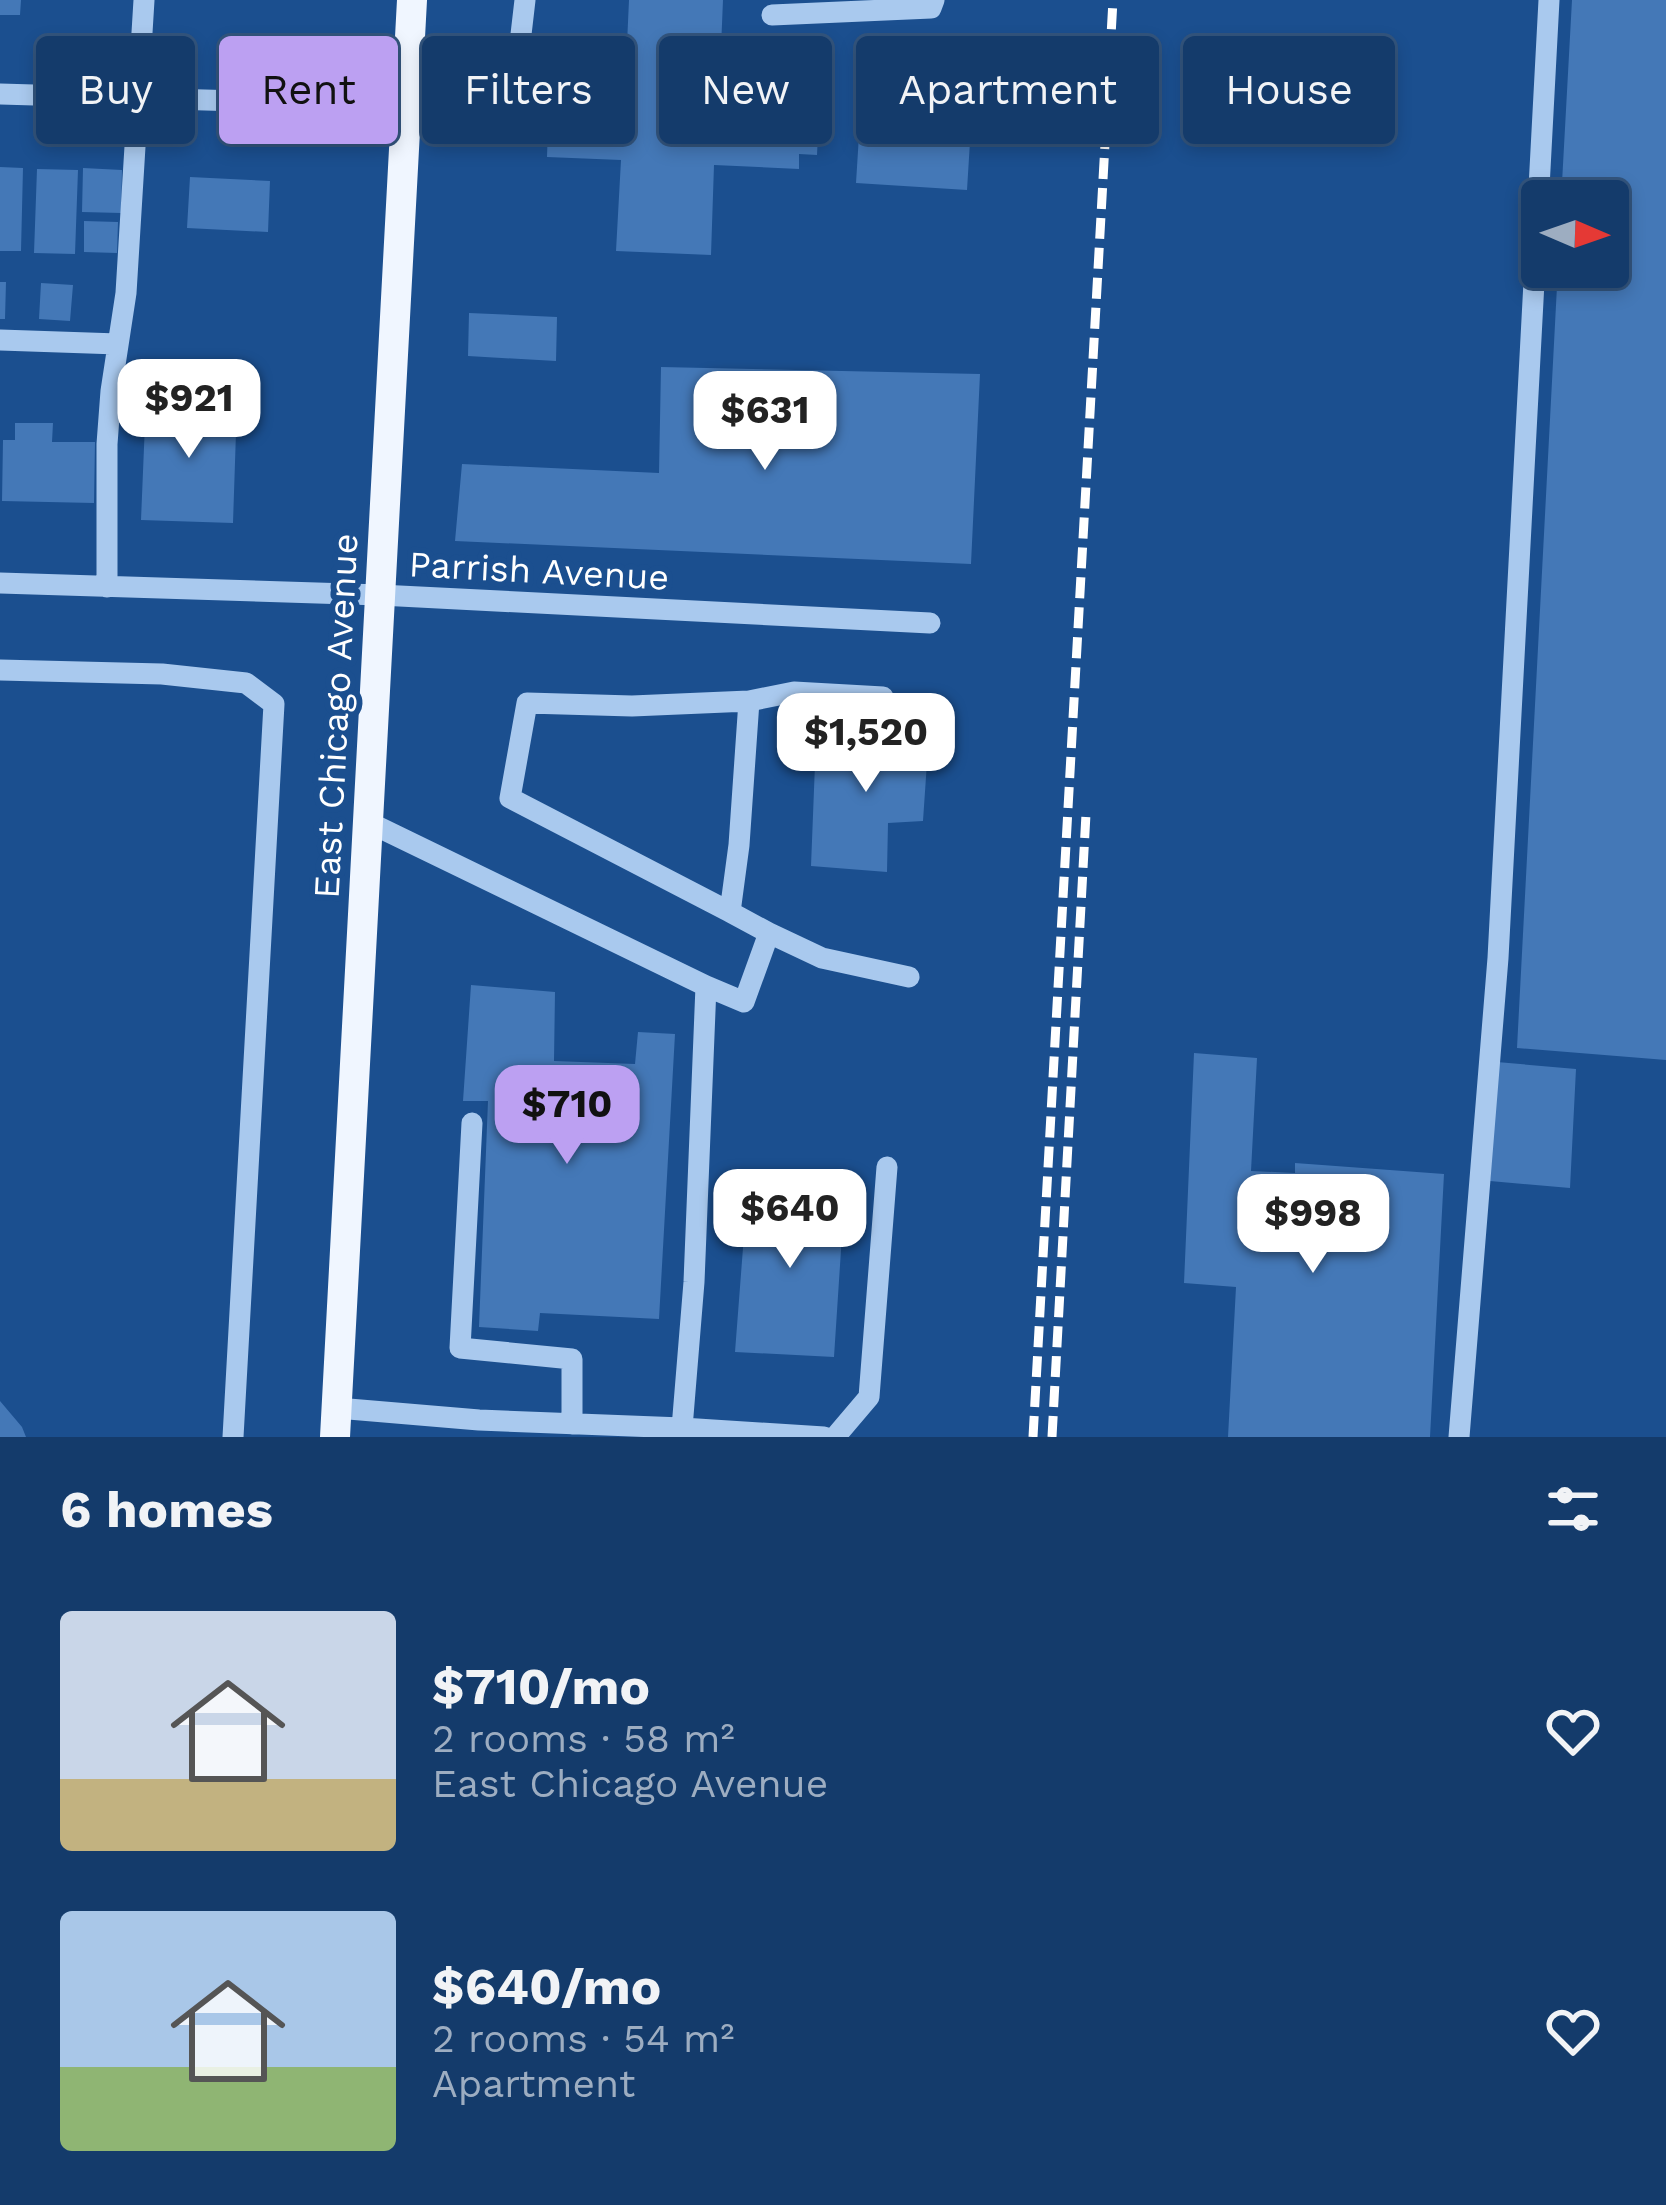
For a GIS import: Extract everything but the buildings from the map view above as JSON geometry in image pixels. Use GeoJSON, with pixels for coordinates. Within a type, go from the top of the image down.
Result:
{"type":"FeatureCollection","features":[{"type":"Feature","properties":{"kind":"main road","name":"East Chicago Avenue"},"geometry":{"type":"LineString","coordinates":[[336,1422],[412,0]]}},
{"type":"Feature","properties":{"kind":"street"},"geometry":{"type":"LineString","coordinates":[[142,36],[144,0]]}},
{"type":"Feature","properties":{"kind":"street"},"geometry":{"type":"LineString","coordinates":[[195,100],[497,106],[515,86],[525,0]]}},
{"type":"Feature","properties":{"kind":"street"},"geometry":{"type":"LineString","coordinates":[[772,15],[932,8],[934,0]]}},
{"type":"Feature","properties":{"kind":"street"},"geometry":{"type":"LineString","coordinates":[[1459,1437],[1498,958],[1549,0]]}},
{"type":"Feature","properties":{"kind":"street"},"geometry":{"type":"LineString","coordinates":[[0,94],[36,95]]}},
{"type":"Feature","properties":{"kind":"street"},"geometry":{"type":"LineString","coordinates":[[107,586],[107,444],[126,292],[135,144]]}},
{"type":"Feature","properties":{"kind":"street"},"geometry":{"type":"LineString","coordinates":[[0,340],[118,344]]}},
{"type":"Feature","properties":{"kind":"street","name":"Parrish Avenue"},"geometry":{"type":"LineString","coordinates":[[0,584],[380,595],[930,623]]}},
{"type":"Feature","properties":{"kind":"street"},"geometry":{"type":"LineString","coordinates":[[0,670],[162,674],[246,683],[274,704],[232,1437]]}},
{"type":"Feature","properties":{"kind":"street"},"geometry":{"type":"LineString","coordinates":[[883,698],[794,692],[749,700],[632,706],[527,703],[510,798],[822,958],[909,977]]}},
{"type":"Feature","properties":{"kind":"street"},"geometry":{"type":"LineString","coordinates":[[730,912],[749,700]]}},
{"type":"Feature","properties":{"kind":"street"},"geometry":{"type":"LineString","coordinates":[[368,822],[744,1002],[769,933]]}},
{"type":"Feature","properties":{"kind":"street"},"geometry":{"type":"LineString","coordinates":[[682,1428],[694,1282],[706,986]]}},
{"type":"Feature","properties":{"kind":"street"},"geometry":{"type":"LineString","coordinates":[[472,1123],[460,1348],[572,1359],[572,1424]]}},
{"type":"Feature","properties":{"kind":"street"},"geometry":{"type":"LineString","coordinates":[[835,1437],[869,1397],[886,1167]]}},
{"type":"Feature","properties":{"kind":"street"},"geometry":{"type":"LineString","coordinates":[[336,1422],[478,1428],[572,1424],[824,1437]]}},
{"type":"Feature","properties":{"kind":"railway"},"geometry":{"type":"LineString","coordinates":[[1033,1437],[1113,0]]}},
{"type":"Feature","properties":{"kind":"railway"},"geometry":{"type":"LineString","coordinates":[[1052,1437],[1086,814]]}}]}
